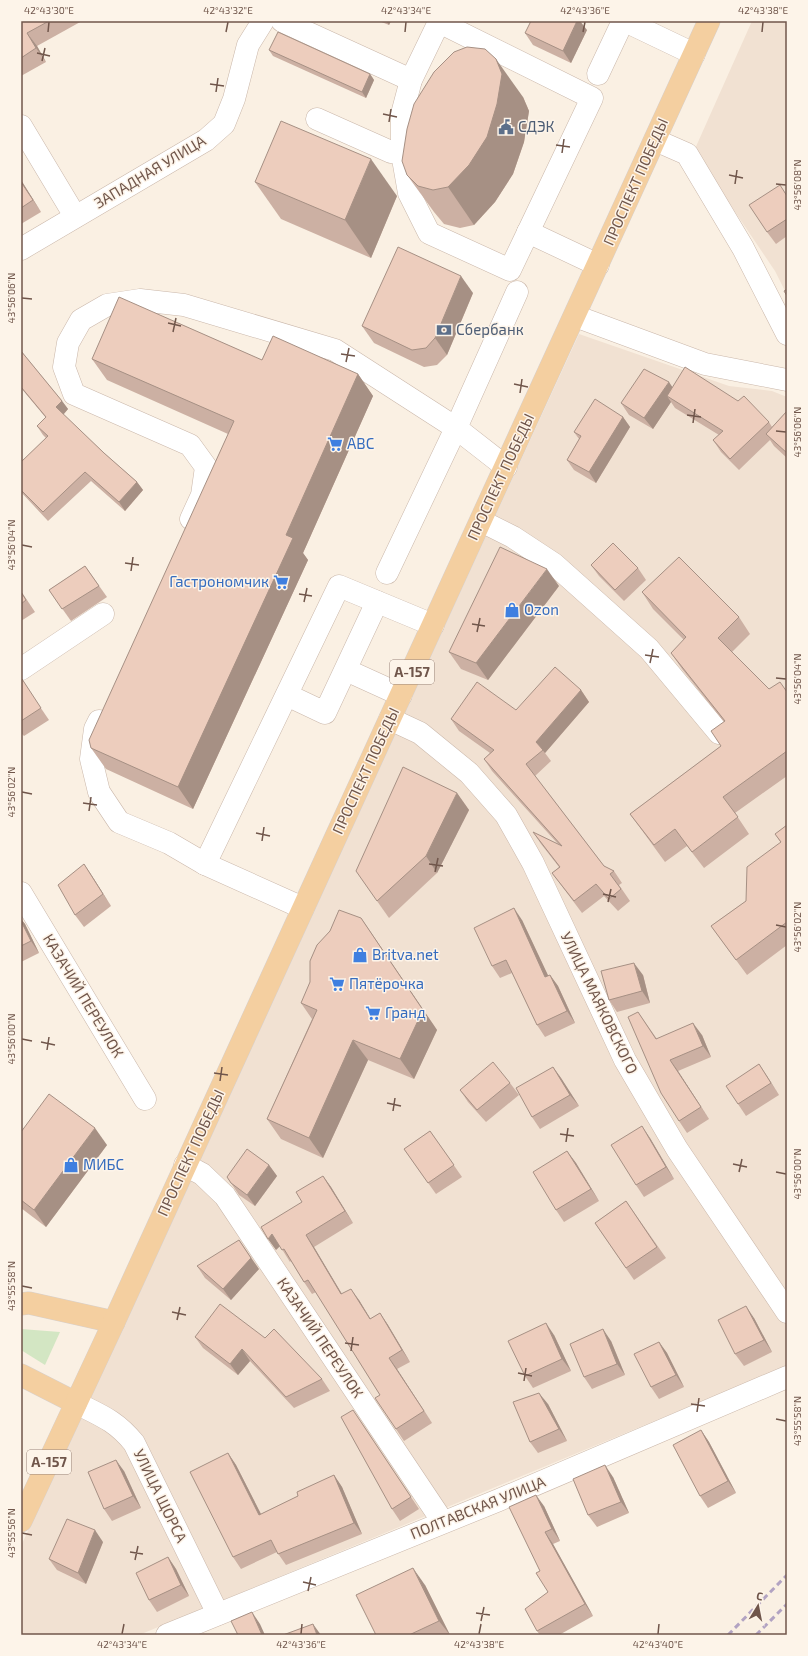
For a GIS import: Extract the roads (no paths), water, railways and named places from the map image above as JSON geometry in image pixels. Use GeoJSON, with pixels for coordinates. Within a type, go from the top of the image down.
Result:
{"type":"FeatureCollection","features":[{"type":"Feature","properties":{"kind":"main road","name":"ПРОСПЕКТ ПОБЕДЫ"},"geometry":{"type":"LineString","coordinates":[[21,1521],[114,1322],[709,21]]}},
{"type":"Feature","properties":{"kind":"main road"},"geometry":{"type":"LineString","coordinates":[[24,1299],[114,1322]]}},
{"type":"Feature","properties":{"kind":"main road"},"geometry":{"type":"LineString","coordinates":[[21,1375],[76,1403]]}},
{"type":"Feature","properties":{"kind":"street","name":"ЗАПАДНАЯ УЛИЦА"},"geometry":{"type":"LineString","coordinates":[[21,249],[206,140],[224,124],[234,99],[248,46],[263,21]]}},
{"type":"Feature","properties":{"kind":"street"},"geometry":{"type":"LineString","coordinates":[[282,21],[411,80]]}},
{"type":"Feature","properties":{"kind":"street"},"geometry":{"type":"LineString","coordinates":[[598,74],[624,21],[694,54]]}},
{"type":"Feature","properties":{"kind":"street"},"geometry":{"type":"LineString","coordinates":[[439,22],[592,98],[510,270],[429,233],[409,193],[402,154],[402,114],[411,80],[439,22]]}},
{"type":"Feature","properties":{"kind":"street"},"geometry":{"type":"LineString","coordinates":[[317,119],[391,152],[402,154]]}},
{"type":"Feature","properties":{"kind":"street"},"geometry":{"type":"LineString","coordinates":[[21,126],[76,216]]}},
{"type":"Feature","properties":{"kind":"street"},"geometry":{"type":"LineString","coordinates":[[655,140],[687,154],[743,248],[787,334]]}},
{"type":"Feature","properties":{"kind":"street"},"geometry":{"type":"LineString","coordinates":[[528,232],[598,266]]}},
{"type":"Feature","properties":{"kind":"street"},"geometry":{"type":"LineString","coordinates":[[387,573],[456,428],[517,292]]}},
{"type":"Feature","properties":{"kind":"street"},"geometry":{"type":"LineString","coordinates":[[182,537],[202,495],[206,467],[190,445],[74,394],[64,367],[68,343],[81,320],[107,305],[140,300],[184,305],[335,350],[456,428],[506,467]]}},
{"type":"Feature","properties":{"kind":"street"},"geometry":{"type":"LineString","coordinates":[[575,316],[705,364],[787,380]]}},
{"type":"Feature","properties":{"kind":"street"},"geometry":{"type":"LineString","coordinates":[[481,521],[513,537],[554,564],[649,649],[719,733]]}},
{"type":"Feature","properties":{"kind":"street"},"geometry":{"type":"LineString","coordinates":[[205,864],[339,586],[433,625]]}},
{"type":"Feature","properties":{"kind":"street"},"geometry":{"type":"LineString","coordinates":[[287,695],[325,713],[377,602]]}},
{"type":"Feature","properties":{"kind":"street"},"geometry":{"type":"LineString","coordinates":[[21,669],[103,614]]}},
{"type":"Feature","properties":{"kind":"street"},"geometry":{"type":"LineString","coordinates":[[346,670],[401,695]]}},
{"type":"Feature","properties":{"kind":"street"},"geometry":{"type":"LineString","coordinates":[[108,700],[95,729],[91,759],[99,792],[119,822],[169,843],[205,864],[303,908]]}},
{"type":"Feature","properties":{"kind":"street","name":"УЛИЦА МАЯКОВСКОГО"},"geometry":{"type":"LineString","coordinates":[[390,719],[420,733],[469,773],[506,815],[532,863],[625,1060],[677,1149],[787,1312]]}},
{"type":"Feature","properties":{"kind":"street","name":"КАЗАЧИЙ ПЕРЕУЛОК"},"geometry":{"type":"LineString","coordinates":[[21,893],[145,1098]]}},
{"type":"Feature","properties":{"kind":"street","name":"КАЗАЧИЙ ПЕРЕУЛОК"},"geometry":{"type":"LineString","coordinates":[[185,1165],[202,1174],[225,1196],[443,1522]]}},
{"type":"Feature","properties":{"kind":"street","name":"ПОЛТАВСКАЯ УЛИЦА"},"geometry":{"type":"LineString","coordinates":[[167,1635],[443,1522],[787,1377]]}},
{"type":"Feature","properties":{"kind":"street","name":"УЛИЦА ЩОРСА"},"geometry":{"type":"LineString","coordinates":[[76,1403],[108,1419],[123,1429],[134,1444],[218,1614]]}},
{"type":"Feature","properties":{"kind":"railway"},"geometry":{"type":"LineString","coordinates":[[728,1635],[787,1575]]}},
{"type":"Feature","properties":{"kind":"railway"},"geometry":{"type":"LineString","coordinates":[[756,1635],[787,1604]]}},
{"type":"Feature","properties":{"kind":"place","name":"СДЭК"},"geometry":{"type":"Point","coordinates":[506,127]}},
{"type":"Feature","properties":{"kind":"place","name":"Сбербанк"},"geometry":{"type":"Point","coordinates":[444,330]}},
{"type":"Feature","properties":{"kind":"place","name":"ABC"},"geometry":{"type":"Point","coordinates":[335,444]}},
{"type":"Feature","properties":{"kind":"place","name":"Гастрономчик"},"geometry":{"type":"Point","coordinates":[281,582]}},
{"type":"Feature","properties":{"kind":"place","name":"Ozon"},"geometry":{"type":"Point","coordinates":[512,610]}},
{"type":"Feature","properties":{"kind":"place","name":"Britva.net"},"geometry":{"type":"Point","coordinates":[360,955]}},
{"type":"Feature","properties":{"kind":"place","name":"Пятёрочка"},"geometry":{"type":"Point","coordinates":[337,984]}},
{"type":"Feature","properties":{"kind":"place","name":"Гранд"},"geometry":{"type":"Point","coordinates":[373,1013]}},
{"type":"Feature","properties":{"kind":"place","name":"МИБС"},"geometry":{"type":"Point","coordinates":[71,1165]}}]}
